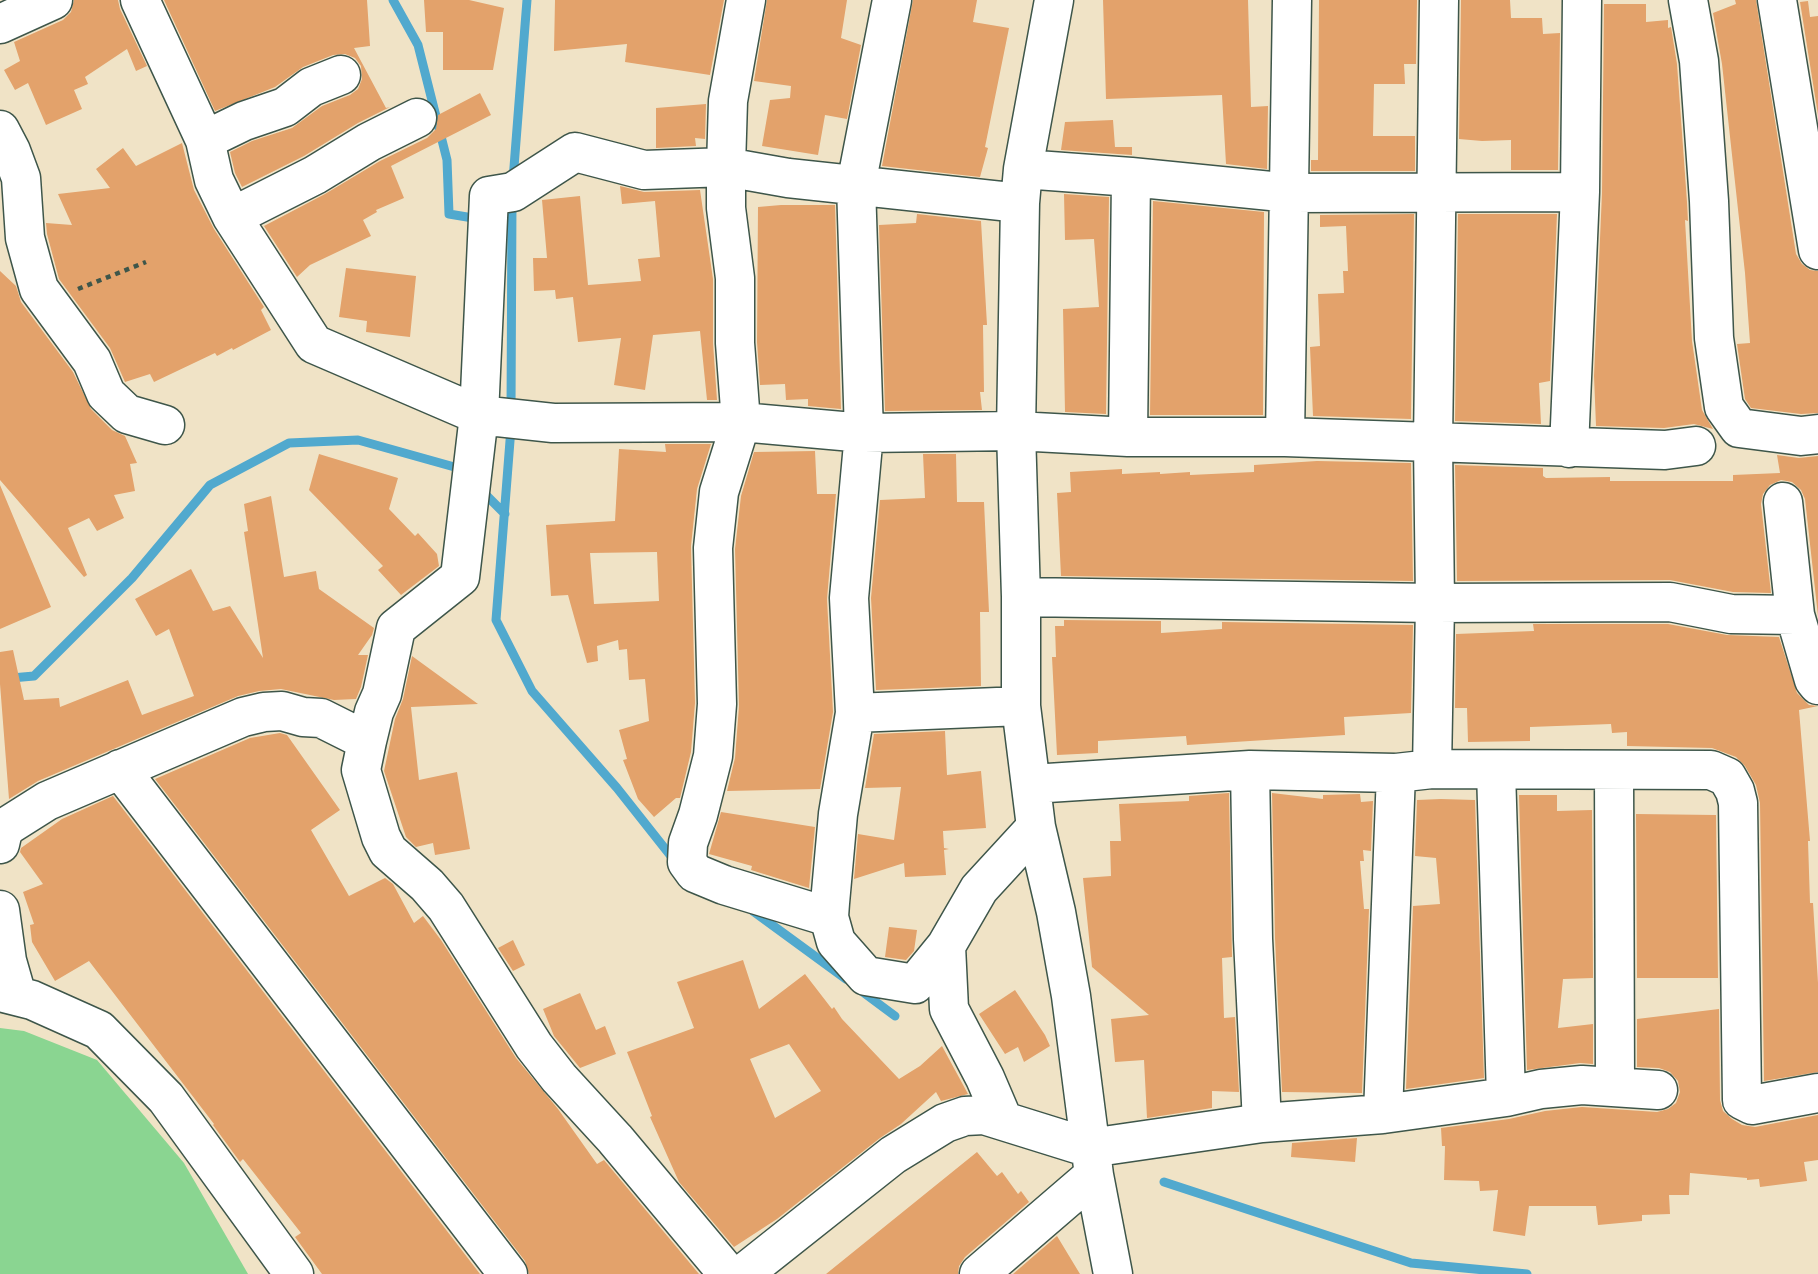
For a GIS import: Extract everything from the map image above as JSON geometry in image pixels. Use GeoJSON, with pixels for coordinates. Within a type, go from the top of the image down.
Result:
{"type":"FeatureCollection","features":[{"type":"Feature","properties":{"kind":"street"},"geometry":{"type":"LineString","coordinates":[[0,24],[53,0]]}},
{"type":"Feature","properties":{"kind":"street"},"geometry":{"type":"LineString","coordinates":[[140,0],[205,140],[214,180],[232,217],[314,344],[480,415],[553,423],[741,422],[864,433],[1016,431],[1128,437],[1285,438],[1665,450],[1696,446]]}},
{"type":"Feature","properties":{"kind":"street"},"geometry":{"type":"LineString","coordinates":[[746,0],[728,101],[726,167],[726,208],[735,278],[735,343],[741,422],[719,492],[713,548],[717,704],[713,755],[688,843],[687,862],[695,873],[724,885],[829,917]]}},
{"type":"Feature","properties":{"kind":"street"},"geometry":{"type":"LineString","coordinates":[[892,0],[856,185],[864,433],[849,598],[855,713],[838,814],[829,917],[836,942],[866,976],[915,984],[946,946],[979,889],[1035,827]]}},
{"type":"Feature","properties":{"kind":"street"},"geometry":{"type":"LineString","coordinates":[[1054,0],[1021,186],[1016,431],[1021,706],[1035,827],[1056,912],[1071,996],[1092,1162],[1112,1274]]}},
{"type":"Feature","properties":{"kind":"street"},"geometry":{"type":"LineString","coordinates":[[1285,438],[1293,0]]}},
{"type":"Feature","properties":{"kind":"street"},"geometry":{"type":"LineString","coordinates":[[1383,1114],[1414,771],[1434,603],[1433,443],[1439,0]]}},
{"type":"Feature","properties":{"kind":"street"},"geometry":{"type":"LineString","coordinates":[[1569,448],[1580,192],[1582,0]]}},
{"type":"Feature","properties":{"kind":"street"},"geometry":{"type":"LineString","coordinates":[[1688,0],[1699,61],[1709,201],[1714,338],[1724,407],[1739,428],[1801,436],[1818,434]]}},
{"type":"Feature","properties":{"kind":"street"},"geometry":{"type":"LineString","coordinates":[[1777,0],[1818,250]]}},
{"type":"Feature","properties":{"kind":"street"},"geometry":{"type":"LineString","coordinates":[[205,140],[244,121],[285,107],[311,87],[341,75]]}},
{"type":"Feature","properties":{"kind":"street"},"geometry":{"type":"LineString","coordinates":[[232,217],[417,118]]}},
{"type":"Feature","properties":{"kind":"street"},"geometry":{"type":"LineString","coordinates":[[0,130],[21,178],[25,238],[39,289],[92,361],[106,394],[127,414],[165,425]]}},
{"type":"Feature","properties":{"kind":"street"},"geometry":{"type":"LineString","coordinates":[[728,1274],[534,1046],[446,906],[427,885],[388,851],[377,827],[361,770],[374,712],[382,694],[396,628],[460,578],[480,415],[489,196],[513,192],[575,152],[644,170],[726,167],[788,178],[856,185],[1021,186],[1131,177],[1291,193],[1580,192]]}},
{"type":"Feature","properties":{"kind":"street"},"geometry":{"type":"LineString","coordinates":[[1128,437],[1131,177]]}},
{"type":"Feature","properties":{"kind":"street"},"geometry":{"type":"LineString","coordinates":[[1783,502],[1795,615],[1814,680],[1818,685]]}},
{"type":"Feature","properties":{"kind":"street"},"geometry":{"type":"LineString","coordinates":[[1021,597],[1434,603],[1670,602],[1731,614],[1795,615]]}},
{"type":"Feature","properties":{"kind":"street"},"geometry":{"type":"LineString","coordinates":[[855,713],[1021,706]]}},
{"type":"Feature","properties":{"kind":"street"},"geometry":{"type":"LineString","coordinates":[[0,844],[3,831],[9,825],[38,807],[243,716],[282,711],[321,719],[367,741]]}},
{"type":"Feature","properties":{"kind":"street"},"geometry":{"type":"LineString","coordinates":[[120,769],[508,1274]]}},
{"type":"Feature","properties":{"kind":"street"},"geometry":{"type":"LineString","coordinates":[[1032,784],[1250,770],[1705,769],[1727,777],[1738,803],[1742,1100],[1752,1105],[1818,1093]]}},
{"type":"Feature","properties":{"kind":"street"},"geometry":{"type":"LineString","coordinates":[[1250,770],[1253,939],[1262,1123]]}},
{"type":"Feature","properties":{"kind":"street"},"geometry":{"type":"LineString","coordinates":[[1496,771],[1506,1097]]}},
{"type":"Feature","properties":{"kind":"street"},"geometry":{"type":"LineString","coordinates":[[1614,771],[1615,1086]]}},
{"type":"Feature","properties":{"kind":"street"},"geometry":{"type":"LineString","coordinates":[[0,910],[9,994],[32,1000],[99,1030],[166,1098],[294,1274]]}},
{"type":"Feature","properties":{"kind":"street"},"geometry":{"type":"LineString","coordinates":[[946,946],[949,1009],[985,1078],[1003,1120]]}},
{"type":"Feature","properties":{"kind":"street"},"geometry":{"type":"LineString","coordinates":[[979,1274],[1092,1162],[1262,1123],[1383,1114],[1555,1088],[1615,1086],[1658,1090]]}},
{"type":"Feature","properties":{"kind":"street"},"geometry":{"type":"LineString","coordinates":[[743,1274],[893,1155],[945,1124],[965,1116],[984,1115],[1003,1120],[1092,1162]]}},
{"type":"Feature","properties":{"kind":"path"},"geometry":{"type":"LineString","coordinates":[[39,289],[72,291],[146,262]]}},
{"type":"Feature","properties":{"kind":"green space"},"geometry":{"type":"Polygon","coordinates":[[[0,1028],[24,1031],[97,1060],[184,1163],[248,1274],[0,1274],[0,1028]]]}},
{"type":"Feature","properties":{"kind":"building"},"geometry":{"type":"Polygon","coordinates":[[[74,0],[118,0],[147,66],[136,71],[127,49],[85,77],[88,84],[74,90],[82,109],[46,125],[28,83],[15,90],[4,70],[20,61],[14,42],[63,20],[71,12],[74,0]]]}},
{"type":"Feature","properties":{"kind":"building"},"geometry":{"type":"Polygon","coordinates":[[[164,0],[367,0],[370,46],[354,48],[386,108],[390,107],[304,156],[242,187],[230,152],[252,141],[292,128],[322,106],[350,95],[358,89],[362,79],[361,66],[355,58],[345,54],[333,55],[303,67],[275,87],[215,111],[164,0]]]}},
{"type":"Feature","properties":{"kind":"building"},"geometry":{"type":"Polygon","coordinates":[[[424,0],[469,0],[504,8],[493,70],[443,70],[443,32],[426,32],[424,0]]]}},
{"type":"Feature","properties":{"kind":"building"},"geometry":{"type":"Polygon","coordinates":[[[555,0],[724,0],[710,75],[625,62],[627,44],[554,51],[555,0]]]}},
{"type":"Feature","properties":{"kind":"building"},"geometry":{"type":"Polygon","coordinates":[[[767,0],[847,0],[841,38],[861,45],[847,119],[825,115],[818,155],[762,146],[770,100],[790,98],[791,86],[754,81],[767,0]]]}},
{"type":"Feature","properties":{"kind":"building"},"geometry":{"type":"Polygon","coordinates":[[[913,0],[977,0],[973,22],[1009,28],[985,147],[988,148],[980,177],[882,166],[913,0]]]}},
{"type":"Feature","properties":{"kind":"building"},"geometry":{"type":"Polygon","coordinates":[[[1103,0],[1248,0],[1251,107],[1268,106],[1267,169],[1226,164],[1222,95],[1106,99],[1103,0]]]}},
{"type":"Feature","properties":{"kind":"building"},"geometry":{"type":"Polygon","coordinates":[[[1319,0],[1417,0],[1416,64],[1404,64],[1405,84],[1374,84],[1373,136],[1415,136],[1415,171],[1311,171],[1311,160],[1318,160],[1319,0]]]}},
{"type":"Feature","properties":{"kind":"building"},"geometry":{"type":"Polygon","coordinates":[[[1461,0],[1510,0],[1511,18],[1542,18],[1543,34],[1560,33],[1558,170],[1511,170],[1511,140],[1459,139],[1461,0]]]}},
{"type":"Feature","properties":{"kind":"building"},"geometry":{"type":"Polygon","coordinates":[[[1735,0],[1756,0],[1796,254],[1802,264],[1810,270],[1818,271],[1818,413],[1801,414],[1751,408],[1745,399],[1737,344],[1750,343],[1745,273],[1722,64],[1713,13],[1736,4],[1735,0]]]}},
{"type":"Feature","properties":{"kind":"building"},"geometry":{"type":"Polygon","coordinates":[[[1808,1],[1810,17],[1818,16],[1818,115],[1800,2],[1808,1]]]}},
{"type":"Feature","properties":{"kind":"building"},"geometry":{"type":"Polygon","coordinates":[[[1604,4],[1646,4],[1646,22],[1668,20],[1668,28],[1671,27],[1677,64],[1687,202],[1688,221],[1685,220],[1692,341],[1702,410],[1713,429],[1694,424],[1664,428],[1596,426],[1594,376],[1602,193],[1604,4]]]}},
{"type":"Feature","properties":{"kind":"building"},"geometry":{"type":"Polygon","coordinates":[[[480,93],[491,115],[391,166],[404,198],[376,210],[377,212],[363,220],[371,236],[310,265],[297,277],[264,226],[427,138],[436,129],[438,115],[480,93]]]}},
{"type":"Feature","properties":{"kind":"building"},"geometry":{"type":"Polygon","coordinates":[[[706,104],[705,139],[695,138],[696,146],[656,148],[656,108],[706,104]]]}},
{"type":"Feature","properties":{"kind":"building"},"geometry":{"type":"Polygon","coordinates":[[[1113,120],[1115,147],[1132,147],[1132,155],[1061,150],[1065,122],[1113,120]]]}},
{"type":"Feature","properties":{"kind":"building"},"geometry":{"type":"Polygon","coordinates":[[[182,143],[194,190],[214,229],[264,307],[261,310],[271,330],[233,350],[232,348],[217,356],[215,353],[154,382],[150,374],[125,382],[110,348],[59,279],[46,223],[72,225],[58,194],[110,188],[96,169],[123,148],[136,166],[182,143]]]}},
{"type":"Feature","properties":{"kind":"building"},"geometry":{"type":"Polygon","coordinates":[[[620,186],[644,192],[700,190],[713,279],[713,343],[717,400],[707,400],[700,331],[653,335],[645,390],[614,385],[621,338],[578,342],[573,297],[556,299],[555,290],[534,291],[533,258],[547,258],[542,200],[580,196],[588,285],[641,281],[638,259],[660,257],[655,201],[622,204],[620,186]]]}},
{"type":"Feature","properties":{"kind":"building"},"geometry":{"type":"Polygon","coordinates":[[[1064,194],[1109,197],[1106,414],[1065,412],[1063,309],[1099,307],[1094,239],[1065,240],[1064,194]]]}},
{"type":"Feature","properties":{"kind":"building"},"geometry":{"type":"Polygon","coordinates":[[[1153,201],[1264,212],[1263,415],[1150,415],[1153,201]]]}},
{"type":"Feature","properties":{"kind":"building"},"geometry":{"type":"Polygon","coordinates":[[[835,205],[841,409],[808,406],[808,399],[786,400],[785,384],[760,385],[757,342],[758,207],[835,205]]]}},
{"type":"Feature","properties":{"kind":"building"},"geometry":{"type":"Polygon","coordinates":[[[917,214],[981,221],[987,325],[983,325],[984,392],[980,392],[982,410],[885,411],[879,225],[916,223],[917,214]]]}},
{"type":"Feature","properties":{"kind":"building"},"geometry":{"type":"Polygon","coordinates":[[[1414,214],[1411,419],[1313,416],[1310,347],[1320,346],[1318,294],[1344,293],[1343,271],[1348,271],[1346,226],[1320,227],[1320,215],[1414,214]]]}},
{"type":"Feature","properties":{"kind":"building"},"geometry":{"type":"Polygon","coordinates":[[[1458,214],[1557,214],[1550,381],[1539,383],[1541,424],[1455,421],[1458,214]]]}},
{"type":"Feature","properties":{"kind":"building"},"geometry":{"type":"Polygon","coordinates":[[[346,268],[416,276],[410,337],[366,332],[367,321],[339,317],[346,268]]]}},
{"type":"Feature","properties":{"kind":"building"},"geometry":{"type":"Polygon","coordinates":[[[0,271],[16,286],[21,302],[73,372],[91,409],[112,430],[125,436],[137,463],[130,464],[135,491],[114,495],[124,518],[97,531],[89,518],[68,528],[87,575],[84,577],[0,480],[0,271]]]}},
{"type":"Feature","properties":{"kind":"building"},"geometry":{"type":"Polygon","coordinates":[[[665,444],[711,444],[697,489],[691,546],[695,703],[691,752],[680,798],[676,798],[654,817],[638,799],[623,760],[627,759],[619,730],[649,721],[645,679],[629,680],[627,649],[619,650],[618,640],[597,646],[598,661],[587,663],[568,595],[551,596],[546,525],[615,521],[619,449],[666,452],[665,444]],[[657,552],[590,553],[594,604],[659,601],[657,552]]]}},
{"type":"Feature","properties":{"kind":"building"},"geometry":{"type":"Polygon","coordinates":[[[815,451],[817,494],[836,494],[827,599],[833,712],[820,789],[727,791],[735,758],[739,706],[735,549],[741,496],[754,452],[815,451]]]}},
{"type":"Feature","properties":{"kind":"building"},"geometry":{"type":"Polygon","coordinates":[[[319,454],[398,478],[389,509],[415,536],[418,533],[437,554],[439,566],[401,595],[378,570],[383,566],[309,490],[319,454]]]}},
{"type":"Feature","properties":{"kind":"building"},"geometry":{"type":"Polygon","coordinates":[[[923,454],[956,454],[957,502],[984,502],[989,612],[980,612],[981,686],[876,690],[871,598],[880,500],[925,498],[923,454]]]}},
{"type":"Feature","properties":{"kind":"building"},"geometry":{"type":"Polygon","coordinates":[[[1777,455],[1799,458],[1818,456],[1818,616],[1805,499],[1801,490],[1792,482],[1781,480],[1770,485],[1763,494],[1761,504],[1771,593],[1733,592],[1670,580],[1457,581],[1455,465],[1543,468],[1543,476],[1546,478],[1733,481],[1733,475],[1780,473],[1777,455]]]}},
{"type":"Feature","properties":{"kind":"building"},"geometry":{"type":"Polygon","coordinates":[[[1317,461],[1411,463],[1413,581],[1061,576],[1057,493],[1071,492],[1070,472],[1122,469],[1122,474],[1190,472],[1190,475],[1254,472],[1254,465],[1317,461]]]}},
{"type":"Feature","properties":{"kind":"building"},"geometry":{"type":"Polygon","coordinates":[[[0,485],[51,607],[0,629],[0,485]]]}},
{"type":"Feature","properties":{"kind":"building"},"geometry":{"type":"Polygon","coordinates":[[[271,496],[284,577],[316,571],[319,589],[374,628],[358,655],[368,655],[356,699],[334,700],[281,689],[238,696],[38,781],[9,799],[0,652],[13,650],[24,700],[59,698],[60,707],[128,680],[142,715],[194,696],[169,629],[156,636],[135,599],[191,569],[213,611],[230,606],[263,658],[244,532],[248,531],[244,504],[271,496]]]}},
{"type":"Feature","properties":{"kind":"building"},"geometry":{"type":"Polygon","coordinates":[[[1064,620],[1161,621],[1161,633],[1222,629],[1222,622],[1413,625],[1411,713],[1344,717],[1345,735],[1187,745],[1186,736],[1098,741],[1098,753],[1057,755],[1052,657],[1056,657],[1055,626],[1064,626],[1064,620]]]}},
{"type":"Feature","properties":{"kind":"building"},"geometry":{"type":"Polygon","coordinates":[[[1533,624],[1668,624],[1727,635],[1779,637],[1797,693],[1809,705],[1818,706],[1799,710],[1810,841],[1810,903],[1813,903],[1818,983],[1818,1072],[1764,1081],[1760,803],[1756,785],[1736,757],[1712,748],[1627,746],[1627,732],[1612,733],[1611,724],[1530,727],[1530,741],[1468,742],[1467,708],[1455,708],[1456,634],[1534,631],[1533,624]]]}},
{"type":"Feature","properties":{"kind":"building"},"geometry":{"type":"Polygon","coordinates":[[[412,656],[478,704],[411,707],[419,780],[457,772],[470,849],[435,855],[433,843],[416,847],[406,837],[384,771],[412,656]]]}},
{"type":"Feature","properties":{"kind":"building"},"geometry":{"type":"Polygon","coordinates":[[[945,731],[947,775],[981,771],[986,828],[943,831],[944,848],[949,849],[944,850],[946,875],[905,877],[904,863],[854,879],[858,834],[894,840],[901,787],[865,788],[874,734],[945,731]]]}},
{"type":"Feature","properties":{"kind":"building"},"geometry":{"type":"Polygon","coordinates":[[[280,733],[287,735],[340,810],[311,830],[349,896],[385,878],[393,884],[414,923],[423,916],[516,1058],[558,1109],[597,1164],[604,1160],[699,1274],[529,1274],[525,1261],[155,779],[250,738],[280,733]]]}},
{"type":"Feature","properties":{"kind":"building"},"geometry":{"type":"Polygon","coordinates":[[[1229,793],[1232,957],[1222,958],[1224,1018],[1235,1017],[1239,1092],[1212,1091],[1212,1108],[1147,1118],[1144,1060],[1115,1062],[1111,1019],[1149,1015],[1092,967],[1083,878],[1111,876],[1110,841],[1121,841],[1119,804],[1189,801],[1189,796],[1229,793]]]}},
{"type":"Feature","properties":{"kind":"building"},"geometry":{"type":"Polygon","coordinates":[[[1272,793],[1323,799],[1323,795],[1360,794],[1361,802],[1373,801],[1371,851],[1363,850],[1364,861],[1360,861],[1364,909],[1369,909],[1362,1093],[1282,1092],[1272,793]]]}},
{"type":"Feature","properties":{"kind":"building"},"geometry":{"type":"Polygon","coordinates":[[[1519,795],[1557,795],[1557,811],[1592,810],[1593,978],[1563,979],[1558,1028],[1593,1024],[1593,1064],[1580,1063],[1527,1070],[1519,795]]]}},
{"type":"Feature","properties":{"kind":"building"},"geometry":{"type":"Polygon","coordinates":[[[113,796],[480,1274],[322,1274],[295,1237],[301,1233],[243,1159],[240,1162],[89,961],[55,981],[32,942],[30,925],[34,924],[23,892],[43,884],[20,852],[21,848],[62,819],[113,796]]]}},
{"type":"Feature","properties":{"kind":"building"},"geometry":{"type":"Polygon","coordinates":[[[1417,800],[1475,800],[1484,1078],[1406,1089],[1413,906],[1440,904],[1436,858],[1415,856],[1417,800]]]}},
{"type":"Feature","properties":{"kind":"building"},"geometry":{"type":"Polygon","coordinates":[[[721,812],[815,827],[809,888],[751,870],[752,866],[709,854],[721,812]]]}},
{"type":"Feature","properties":{"kind":"building"},"geometry":{"type":"Polygon","coordinates":[[[1636,814],[1716,815],[1718,978],[1637,978],[1636,814]]]}},
{"type":"Feature","properties":{"kind":"building"},"geometry":{"type":"Polygon","coordinates":[[[889,927],[917,930],[914,951],[906,960],[885,957],[889,927]]]}},
{"type":"Feature","properties":{"kind":"building"},"geometry":{"type":"Polygon","coordinates":[[[513,940],[525,965],[513,971],[498,948],[513,940]]]}},
{"type":"Feature","properties":{"kind":"building"},"geometry":{"type":"Polygon","coordinates":[[[743,960],[759,1009],[805,974],[832,1009],[834,1007],[842,1019],[899,1079],[920,1066],[942,1046],[968,1094],[941,1101],[936,1092],[901,1124],[777,1219],[734,1247],[679,1182],[650,1117],[652,1116],[627,1052],[694,1028],[677,982],[743,960]],[[789,1044],[750,1059],[775,1118],[821,1091],[789,1044]]]}},
{"type":"Feature","properties":{"kind":"building"},"geometry":{"type":"Polygon","coordinates":[[[1015,990],[1050,1046],[1024,1062],[1018,1047],[1005,1054],[979,1014],[1015,990]]]}},
{"type":"Feature","properties":{"kind":"building"},"geometry":{"type":"Polygon","coordinates":[[[580,993],[596,1030],[605,1026],[616,1054],[580,1068],[554,1036],[543,1009],[580,993]]]}},
{"type":"Feature","properties":{"kind":"building"},"geometry":{"type":"Polygon","coordinates":[[[1719,1009],[1720,1100],[1723,1111],[1742,1125],[1755,1127],[1818,1115],[1818,1160],[1804,1162],[1807,1181],[1760,1187],[1759,1179],[1690,1173],[1689,1195],[1669,1195],[1670,1214],[1642,1215],[1642,1221],[1598,1225],[1596,1206],[1529,1206],[1525,1236],[1493,1231],[1498,1190],[1480,1191],[1479,1181],[1444,1180],[1445,1146],[1442,1146],[1441,1128],[1582,1107],[1657,1112],[1668,1109],[1676,1103],[1680,1092],[1678,1081],[1670,1072],[1659,1068],[1637,1067],[1637,1019],[1719,1009]]]}},
{"type":"Feature","properties":{"kind":"building"},"geometry":{"type":"Polygon","coordinates":[[[1357,1138],[1355,1162],[1291,1157],[1292,1143],[1357,1138]]]}},
{"type":"Feature","properties":{"kind":"building"},"geometry":{"type":"Polygon","coordinates":[[[977,1152],[997,1176],[1002,1172],[1018,1194],[1021,1191],[1029,1202],[965,1257],[959,1266],[958,1274],[826,1274],[977,1152]]]}},
{"type":"Feature","properties":{"kind":"building"},"geometry":{"type":"Polygon","coordinates":[[[1057,1236],[1080,1274],[1013,1274],[1057,1236]]]}},
{"type":"Feature","properties":{"kind":"waterway"},"geometry":{"type":"LineString","coordinates":[[393,0],[418,45],[447,160],[449,214],[479,219]]}},
{"type":"Feature","properties":{"kind":"waterway"},"geometry":{"type":"LineString","coordinates":[[513,180],[527,0]]}},
{"type":"Feature","properties":{"kind":"waterway"},"geometry":{"type":"LineString","coordinates":[[511,411],[512,201]]}},
{"type":"Feature","properties":{"kind":"waterway"},"geometry":{"type":"LineString","coordinates":[[511,428],[496,620],[532,691],[617,788],[674,860]]}},
{"type":"Feature","properties":{"kind":"waterway"},"geometry":{"type":"LineString","coordinates":[[0,679],[34,676],[132,578],[210,485],[289,443],[358,440],[458,468],[462,472]]}},
{"type":"Feature","properties":{"kind":"waterway"},"geometry":{"type":"LineString","coordinates":[[482,491],[505,514]]}},
{"type":"Feature","properties":{"kind":"waterway"},"geometry":{"type":"LineString","coordinates":[[753,911],[846,979]]}},
{"type":"Feature","properties":{"kind":"waterway"},"geometry":{"type":"LineString","coordinates":[[860,990],[895,1016]]}},
{"type":"Feature","properties":{"kind":"waterway"},"geometry":{"type":"LineString","coordinates":[[1164,1182],[1411,1263],[1527,1274]]}}]}
